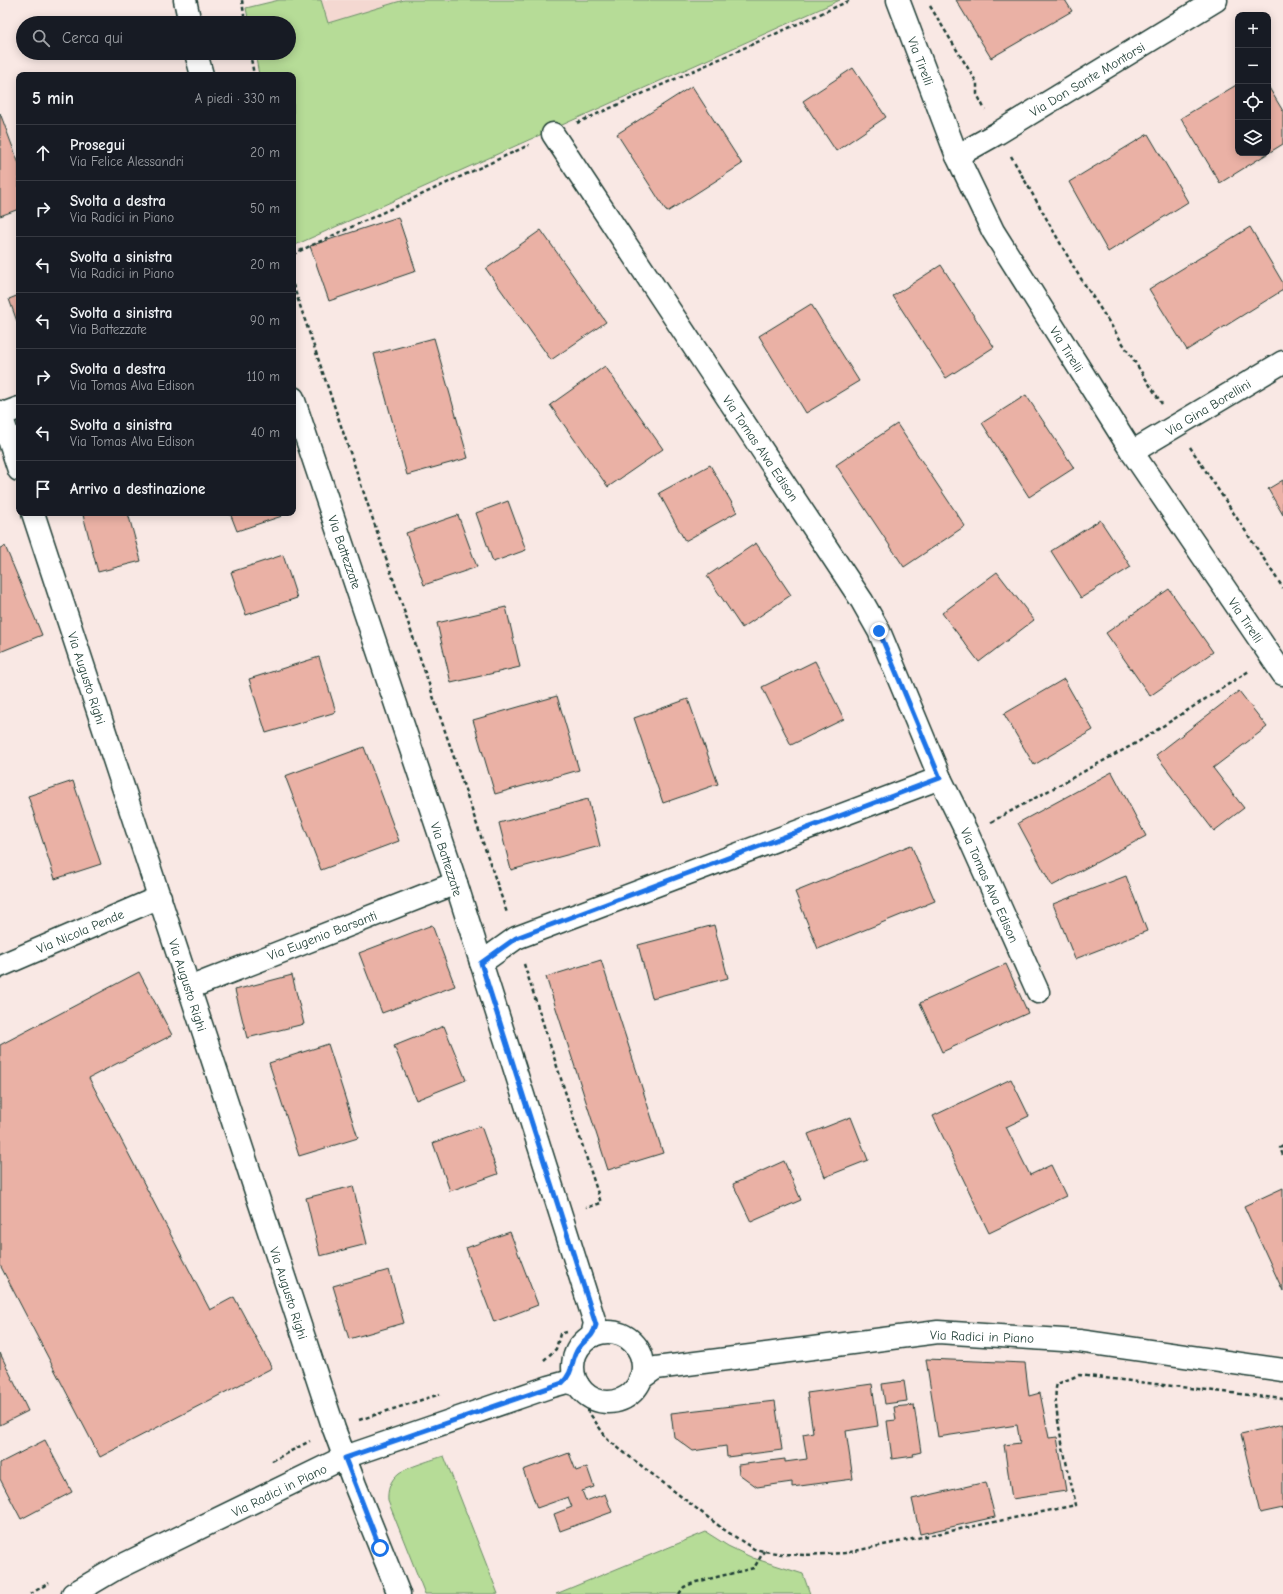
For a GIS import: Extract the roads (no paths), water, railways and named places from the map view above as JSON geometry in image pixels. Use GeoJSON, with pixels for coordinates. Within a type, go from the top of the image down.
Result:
{"type":"FeatureCollection","features":[{"type":"Feature","properties":{"kind":"street"},"geometry":{"type":"LineString","coordinates":[[185,0],[188,16]]}},
{"type":"Feature","properties":{"kind":"street","name":"Via Tirelli"},"geometry":{"type":"LineString","coordinates":[[898,0],[957,156],[993,231],[1132,452],[1277,665]]}},
{"type":"Feature","properties":{"kind":"street","name":"Via Don Sante Montorsi"},"geometry":{"type":"LineString","coordinates":[[957,156],[998,133],[1216,0]]}},
{"type":"Feature","properties":{"kind":"street"},"geometry":{"type":"LineString","coordinates":[[198,60],[201,72]]}},
{"type":"Feature","properties":{"kind":"street","name":"Via Tomas Alva Edison"},"geometry":{"type":"LineString","coordinates":[[553,134],[862,601],[879,631],[940,778],[968,835],[1038,992]]}},
{"type":"Feature","properties":{"kind":"street","name":"Via Gina Borellini"},"geometry":{"type":"LineString","coordinates":[[1132,452],[1283,362]]}},
{"type":"Feature","properties":{"kind":"street","name":"Via Battezzate"},"geometry":{"type":"LineString","coordinates":[[296,407],[456,883],[598,1330]]}},
{"type":"Feature","properties":{"kind":"street"},"geometry":{"type":"LineString","coordinates":[[5,412],[16,458]]}},
{"type":"Feature","properties":{"kind":"street","name":"Via Augusto Righi"},"geometry":{"type":"LineString","coordinates":[[34,516],[331,1421],[399,1594]]}},
{"type":"Feature","properties":{"kind":"street"},"geometry":{"type":"LineString","coordinates":[[481,963],[516,938],[940,778]]}},
{"type":"Feature","properties":{"kind":"street","name":"Via Eugenio Barsanti"},"geometry":{"type":"LineString","coordinates":[[189,988],[456,883]]}},
{"type":"Feature","properties":{"kind":"street","name":"Via Nicola Pende"},"geometry":{"type":"LineString","coordinates":[[0,966],[160,897]]}},
{"type":"Feature","properties":{"kind":"street"},"geometry":{"type":"LineString","coordinates":[[598,1330],[618,1334],[630,1340],[639,1351],[646,1369],[637,1386],[630,1394],[615,1402],[598,1401],[584,1392],[571,1379],[576,1351],[598,1330]]}},
{"type":"Feature","properties":{"kind":"street","name":"Via Radici in Piano"},"geometry":{"type":"LineString","coordinates":[[646,1369],[938,1332],[1079,1341],[1283,1370]]}},
{"type":"Feature","properties":{"kind":"street","name":"Via Radici in Piano"},"geometry":{"type":"LineString","coordinates":[[74,1594],[116,1568],[345,1458],[571,1379]]}}]}
